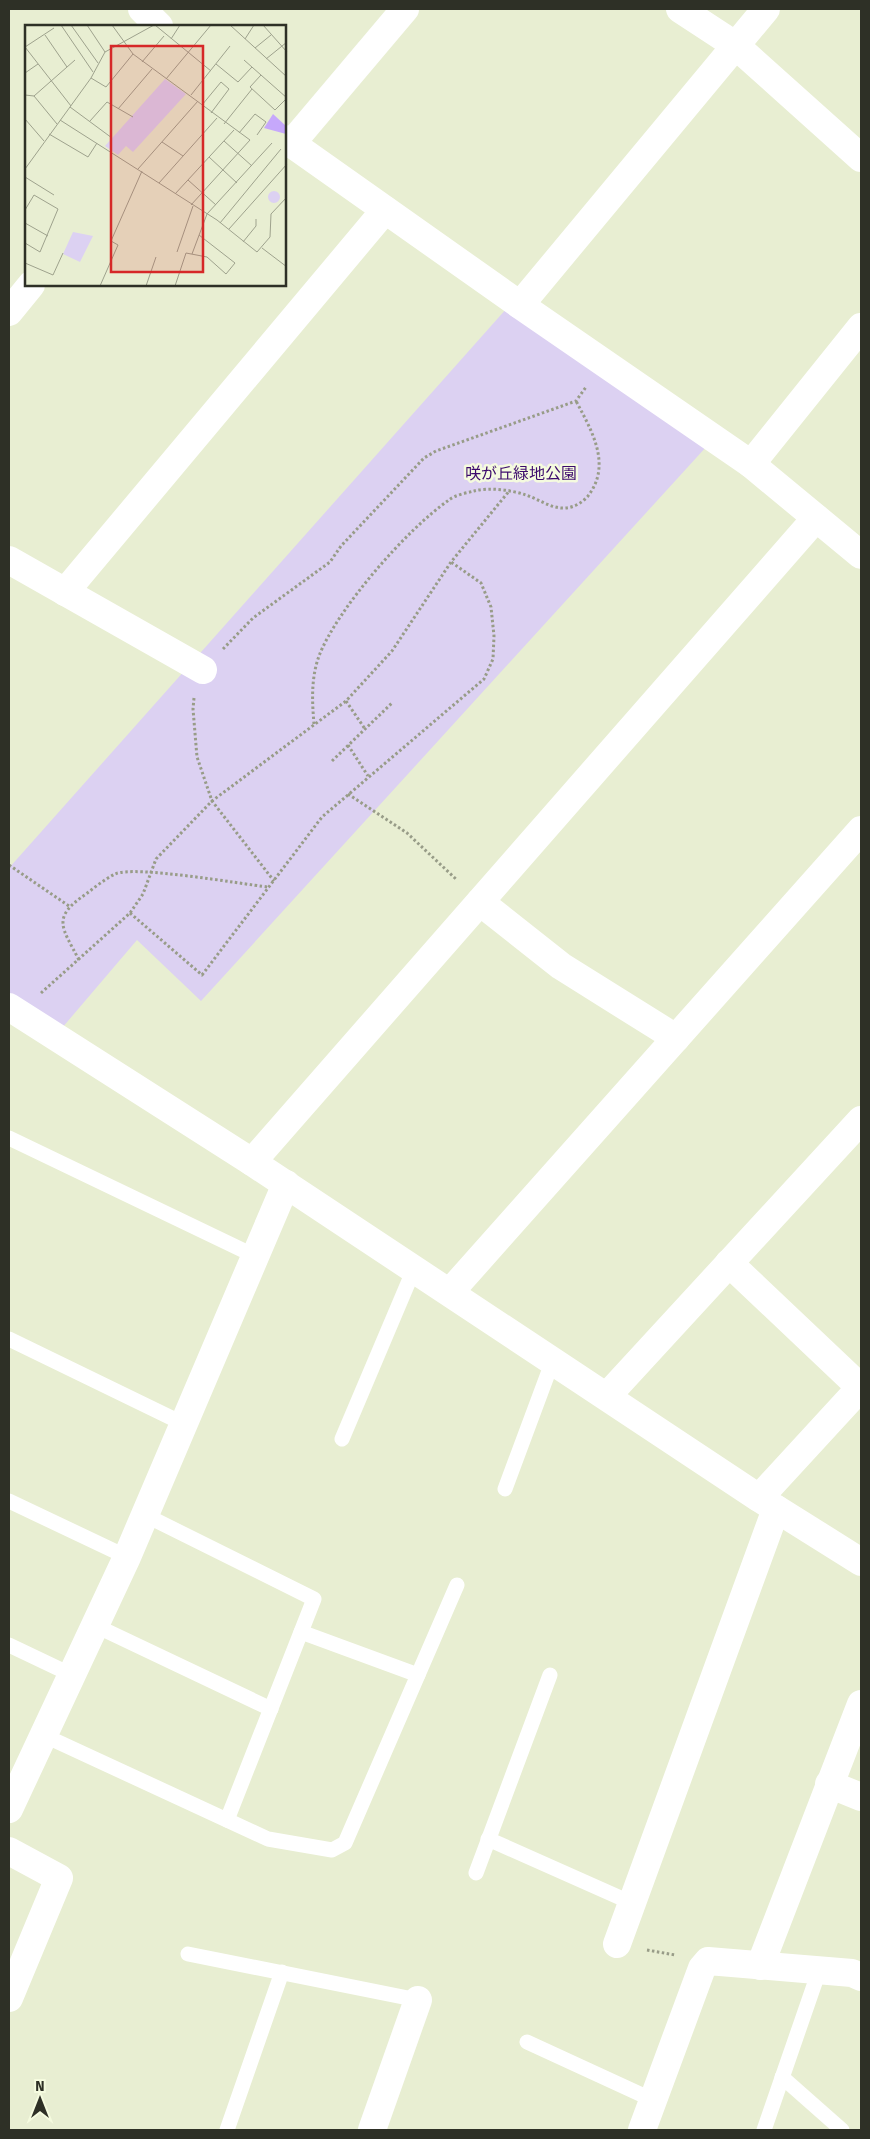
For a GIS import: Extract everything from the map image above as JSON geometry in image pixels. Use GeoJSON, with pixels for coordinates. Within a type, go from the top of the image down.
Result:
{"type":"FeatureCollection","features":[{"type":"Feature","properties":{"kind":"street"},"geometry":{"type":"LineString","coordinates":[[142,9],[158,25]]}},
{"type":"Feature","properties":{"kind":"street"},"geometry":{"type":"LineString","coordinates":[[405,9],[288,142],[751,464],[860,552]]}},
{"type":"Feature","properties":{"kind":"street"},"geometry":{"type":"LineString","coordinates":[[680,9],[735,45],[861,158]]}},
{"type":"Feature","properties":{"kind":"street"},"geometry":{"type":"LineString","coordinates":[[520,305],[766,9]]}},
{"type":"Feature","properties":{"kind":"street"},"geometry":{"type":"LineString","coordinates":[[65,592],[385,210]]}},
{"type":"Feature","properties":{"kind":"street"},"geometry":{"type":"LineString","coordinates":[[9,312],[30,286]]}},
{"type":"Feature","properties":{"kind":"street"},"geometry":{"type":"LineString","coordinates":[[751,464],[861,327]]}},
{"type":"Feature","properties":{"kind":"street"},"geometry":{"type":"LineString","coordinates":[[252,1162],[816,518]]}},
{"type":"Feature","properties":{"kind":"street"},"geometry":{"type":"LineString","coordinates":[[9,560],[203,670]]}},
{"type":"Feature","properties":{"kind":"street"},"geometry":{"type":"LineString","coordinates":[[450,1292],[861,830]]}},
{"type":"Feature","properties":{"kind":"street"},"geometry":{"type":"LineString","coordinates":[[480,902],[562,966],[676,1038]]}},
{"type":"Feature","properties":{"kind":"street"},"geometry":{"type":"LineString","coordinates":[[14,1010],[286,1184],[767,1504],[861,1562]]}},
{"type":"Feature","properties":{"kind":"street"},"geometry":{"type":"LineString","coordinates":[[607,1396],[861,1120]]}},
{"type":"Feature","properties":{"kind":"street"},"geometry":{"type":"LineString","coordinates":[[11,1800],[127,1557],[286,1184]]}},
{"type":"Feature","properties":{"kind":"street"},"geometry":{"type":"LineString","coordinates":[[617,1944],[767,1504],[861,1388],[729,1263]]}},
{"type":"Feature","properties":{"kind":"street"},"geometry":{"type":"LineString","coordinates":[[760,1966],[861,1704]]}},
{"type":"Feature","properties":{"kind":"street"},"geometry":{"type":"LineString","coordinates":[[829,1784],[861,1797]]}},
{"type":"Feature","properties":{"kind":"street"},"geometry":{"type":"LineString","coordinates":[[9,1851],[59,1878],[15,1966],[9,1998]]}},
{"type":"Feature","properties":{"kind":"street"},"geometry":{"type":"LineString","coordinates":[[642,2130],[702,1968],[708,1961],[852,1974],[861,1977]]}},
{"type":"Feature","properties":{"kind":"street"},"geometry":{"type":"LineString","coordinates":[[372,2130],[418,2000]]}},
{"type":"Feature","properties":{"kind":"lane"},"geometry":{"type":"LineString","coordinates":[[9,1138],[255,1256]]}},
{"type":"Feature","properties":{"kind":"lane"},"geometry":{"type":"LineString","coordinates":[[342,1440],[414,1269]]}},
{"type":"Feature","properties":{"kind":"lane"},"geometry":{"type":"LineString","coordinates":[[9,1340],[184,1424]]}},
{"type":"Feature","properties":{"kind":"lane"},"geometry":{"type":"LineString","coordinates":[[505,1489],[552,1360]]}},
{"type":"Feature","properties":{"kind":"lane"},"geometry":{"type":"LineString","coordinates":[[9,1501],[127,1557]]}},
{"type":"Feature","properties":{"kind":"lane"},"geometry":{"type":"LineString","coordinates":[[145,1515],[314,1599],[227,1820]]}},
{"type":"Feature","properties":{"kind":"lane"},"geometry":{"type":"LineString","coordinates":[[43,1735],[268,1839],[332,1850],[345,1843],[457,1585]]}},
{"type":"Feature","properties":{"kind":"lane"},"geometry":{"type":"LineString","coordinates":[[94,1625],[271,1709]]}},
{"type":"Feature","properties":{"kind":"lane"},"geometry":{"type":"LineString","coordinates":[[301,1632],[418,1675]]}},
{"type":"Feature","properties":{"kind":"lane"},"geometry":{"type":"LineString","coordinates":[[9,1645],[72,1675]]}},
{"type":"Feature","properties":{"kind":"lane"},"geometry":{"type":"LineString","coordinates":[[476,1874],[550,1675]]}},
{"type":"Feature","properties":{"kind":"lane"},"geometry":{"type":"LineString","coordinates":[[488,1839],[632,1903]]}},
{"type":"Feature","properties":{"kind":"lane"},"geometry":{"type":"LineString","coordinates":[[188,1954],[418,2000]]}},
{"type":"Feature","properties":{"kind":"lane"},"geometry":{"type":"LineString","coordinates":[[764,2130],[818,1971]]}},
{"type":"Feature","properties":{"kind":"lane"},"geometry":{"type":"LineString","coordinates":[[227,2130],[282,1972]]}},
{"type":"Feature","properties":{"kind":"lane"},"geometry":{"type":"LineString","coordinates":[[528,2042],[653,2100]]}},
{"type":"Feature","properties":{"kind":"lane"},"geometry":{"type":"LineString","coordinates":[[782,2077],[842,2130]]}},
{"type":"Feature","properties":{"kind":"path"},"geometry":{"type":"LineString","coordinates":[[274,881],[212,801],[196,757],[192,709],[196,689],[203,670],[252,618],[330,562],[341,546],[424,458],[436,451],[576,401],[600,360]]}},
{"type":"Feature","properties":{"kind":"path"},"geometry":{"type":"LineString","coordinates":[[314,724],[312,697],[319,657],[332,629],[354,598],[422,522],[450,498],[476,490],[510,490],[562,508],[575,506],[584,500],[594,488],[599,470],[599,451],[576,401]]}},
{"type":"Feature","properties":{"kind":"path"},"geometry":{"type":"LineString","coordinates":[[14,1010],[79,960],[130,913],[143,894],[156,859],[212,801],[346,701],[392,651],[451,562],[510,490]]}},
{"type":"Feature","properties":{"kind":"path"},"geometry":{"type":"LineString","coordinates":[[130,913],[202,975],[322,816],[484,679],[492,659],[494,636],[491,607],[481,583],[451,562]]}},
{"type":"Feature","properties":{"kind":"path"},"geometry":{"type":"LineString","coordinates":[[346,701],[365,729]]}},
{"type":"Feature","properties":{"kind":"path"},"geometry":{"type":"LineString","coordinates":[[332,761],[393,702]]}},
{"type":"Feature","properties":{"kind":"path"},"geometry":{"type":"LineString","coordinates":[[348,745],[368,776]]}},
{"type":"Feature","properties":{"kind":"path"},"geometry":{"type":"LineString","coordinates":[[348,794],[408,833],[480,902]]}},
{"type":"Feature","properties":{"kind":"path"},"geometry":{"type":"LineString","coordinates":[[9,865],[69,906]]}},
{"type":"Feature","properties":{"kind":"path"},"geometry":{"type":"LineString","coordinates":[[79,960],[63,929],[63,919],[69,906],[116,873],[150,872],[268,887]]}},
{"type":"Feature","properties":{"kind":"path"},"geometry":{"type":"LineString","coordinates":[[617,1944],[708,1961]]}},
{"type":"Feature","properties":{"kind":"green space","name":"咲が丘緑地公園"},"geometry":{"type":"Polygon","coordinates":[[[507,308],[707,446],[201,1001],[137,940],[62,1028],[9,993],[9,868],[507,308]]]}}]}
